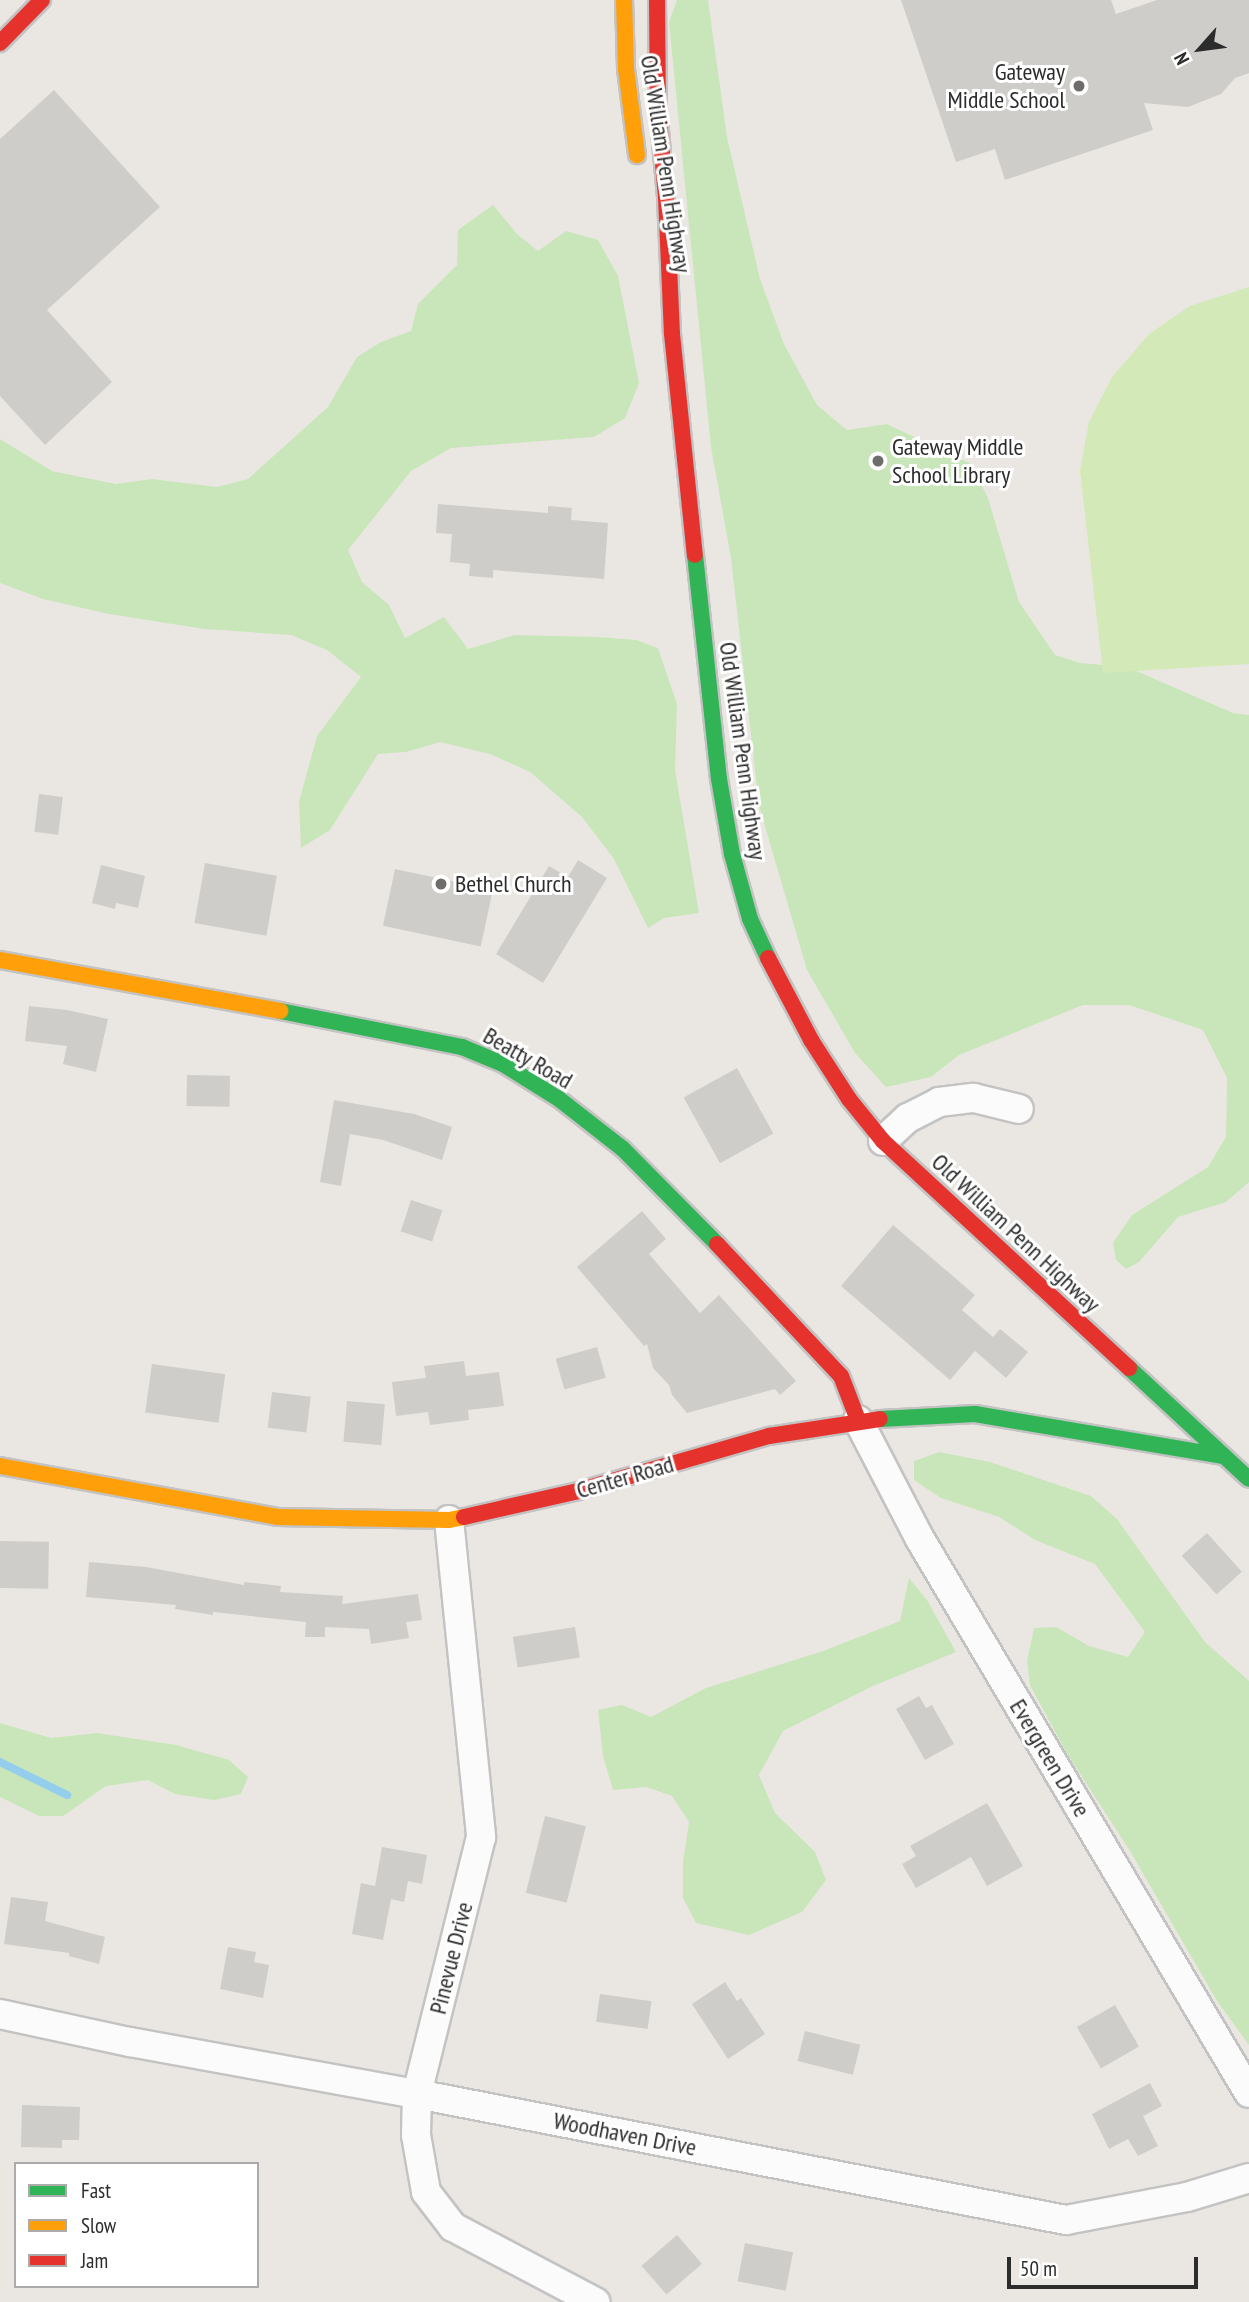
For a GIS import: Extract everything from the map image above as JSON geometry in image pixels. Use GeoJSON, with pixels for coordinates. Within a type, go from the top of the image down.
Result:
{"type":"FeatureCollection","features":[{"type":"Feature","properties":{"kind":"street"},"geometry":{"type":"LineString","coordinates":[[0,43],[42,0]]}},
{"type":"Feature","properties":{"kind":"street","name":"Old William Penn Highway"},"geometry":{"type":"LineString","coordinates":[[624,0],[626,69],[640,174]]}},
{"type":"Feature","properties":{"kind":"street","name":"Old William Penn Highway"},"geometry":{"type":"LineString","coordinates":[[657,0],[657,109],[666,197],[672,334],[719,779],[732,855],[750,919],[776,977],[816,1048],[849,1099],[883,1141],[1236,1459],[1249,1479]]}},
{"type":"Feature","properties":{"kind":"street","name":"Old William Penn Highway"},"geometry":{"type":"LineString","coordinates":[[650,226],[672,334]]}},
{"type":"Feature","properties":{"kind":"street","name":"Beatty Road"},"geometry":{"type":"LineString","coordinates":[[0,960],[462,1047],[503,1065],[559,1099],[623,1149],[672,1195],[841,1376],[858,1420]]}},
{"type":"Feature","properties":{"kind":"street"},"geometry":{"type":"LineString","coordinates":[[883,1141],[908,1118],[939,1102],[974,1098],[1019,1109]]}},
{"type":"Feature","properties":{"kind":"street","name":"Center Road"},"geometry":{"type":"LineString","coordinates":[[0,1466],[277,1517],[449,1520],[578,1491],[771,1436],[858,1420],[975,1414],[1236,1459]]}},
{"type":"Feature","properties":{"kind":"street","name":"Evergreen Drive"},"geometry":{"type":"LineString","coordinates":[[858,1420],[920,1539],[1249,2092]]}},
{"type":"Feature","properties":{"kind":"street","name":"Pinevue Drive"},"geometry":{"type":"LineString","coordinates":[[449,1520],[481,1837],[417,2094],[416,2135],[426,2192],[453,2227],[596,2302]]}},
{"type":"Feature","properties":{"kind":"street","name":"Woodhaven Drive"},"geometry":{"type":"LineString","coordinates":[[0,2014],[130,2042],[417,2094],[1066,2220],[1187,2197],[1249,2178]]}},
{"type":"Feature","properties":{"kind":"green space"},"geometry":{"type":"Polygon","coordinates":[[[677,0],[708,0],[727,137],[760,279],[784,344],[817,405],[847,430],[887,424],[971,464],[988,498],[1019,602],[1055,655],[1080,663],[1127,667],[1233,713],[1249,715],[1249,1182],[1226,1202],[1178,1217],[1139,1262],[1126,1269],[1116,1260],[1113,1243],[1132,1215],[1208,1167],[1226,1137],[1227,1078],[1203,1030],[1129,1005],[1083,1005],[959,1055],[931,1077],[886,1087],[855,1053],[807,970],[759,806],[731,558],[711,447],[669,22],[677,0]]]}},
{"type":"Feature","properties":{"kind":"green space"},"geometry":{"type":"Polygon","coordinates":[[[493,205],[517,234],[538,251],[566,231],[598,240],[618,276],[639,383],[625,418],[594,437],[451,448],[411,471],[348,550],[362,582],[389,605],[405,638],[444,617],[468,649],[515,635],[636,640],[658,648],[677,704],[675,770],[699,913],[664,918],[648,928],[614,859],[582,817],[530,772],[490,754],[440,742],[406,752],[378,754],[330,830],[301,848],[299,802],[317,736],[361,677],[327,650],[291,635],[204,629],[109,614],[43,599],[0,583],[0,439],[52,471],[116,484],[152,479],[217,487],[248,479],[328,407],[357,357],[381,342],[411,331],[418,304],[457,265],[458,230],[493,205]]]}},
{"type":"Feature","properties":{"kind":"green space"},"geometry":{"type":"Polygon","coordinates":[[[1249,287],[1249,664],[1103,673],[1080,471],[1089,422],[1112,377],[1149,334],[1190,306],[1249,287]]]}},
{"type":"Feature","properties":{"kind":"green space"},"geometry":{"type":"Polygon","coordinates":[[[939,1452],[990,1462],[1091,1496],[1117,1519],[1205,1642],[1249,1681],[1249,2045],[1217,2001],[1130,1851],[1066,1752],[1030,1685],[1027,1661],[1034,1628],[1056,1627],[1089,1646],[1128,1657],[1145,1632],[1095,1564],[1035,1540],[999,1517],[941,1498],[914,1480],[914,1461],[939,1452]]]}},
{"type":"Feature","properties":{"kind":"green space"},"geometry":{"type":"Polygon","coordinates":[[[909,1578],[927,1600],[956,1652],[873,1686],[783,1731],[759,1775],[775,1813],[815,1852],[826,1880],[802,1912],[749,1935],[696,1923],[683,1898],[683,1862],[689,1822],[672,1796],[646,1787],[613,1790],[603,1756],[598,1710],[622,1705],[651,1717],[706,1688],[823,1651],[900,1621],[909,1578]]]}},
{"type":"Feature","properties":{"kind":"green space"},"geometry":{"type":"Polygon","coordinates":[[[0,1723],[51,1738],[97,1733],[176,1745],[229,1760],[248,1777],[241,1794],[214,1800],[175,1794],[148,1780],[106,1786],[63,1816],[39,1816],[0,1797],[0,1723]]]}},
{"type":"Feature","properties":{"kind":"building","name":"Gateway Middle School"},"geometry":{"type":"Polygon","coordinates":[[[901,0],[1111,0],[1116,14],[1157,0],[1249,0],[1249,73],[1235,78],[1221,94],[1188,107],[1144,103],[1153,130],[1005,180],[995,149],[956,162],[901,0]]]}},
{"type":"Feature","properties":{"kind":"building"},"geometry":{"type":"Polygon","coordinates":[[[54,90],[160,207],[47,310],[112,382],[45,445],[0,396],[0,139],[54,90]]]}},
{"type":"Feature","properties":{"kind":"building"},"geometry":{"type":"Polygon","coordinates":[[[438,504],[548,513],[548,506],[572,508],[571,520],[608,523],[604,579],[493,570],[493,578],[469,576],[470,564],[450,562],[452,534],[436,533],[438,504]]]}},
{"type":"Feature","properties":{"kind":"building"},"geometry":{"type":"Polygon","coordinates":[[[39,794],[63,797],[58,835],[34,832],[39,794]]]}},
{"type":"Feature","properties":{"kind":"building"},"geometry":{"type":"Polygon","coordinates":[[[578,860],[607,878],[543,983],[496,954],[549,866],[568,877],[578,860]]]}},
{"type":"Feature","properties":{"kind":"building"},"geometry":{"type":"Polygon","coordinates":[[[205,863],[277,876],[266,936],[194,923],[205,863]]]}},
{"type":"Feature","properties":{"kind":"building"},"geometry":{"type":"Polygon","coordinates":[[[101,865],[145,876],[138,908],[116,903],[115,909],[92,903],[101,865]]]}},
{"type":"Feature","properties":{"kind":"building"},"geometry":{"type":"Polygon","coordinates":[[[395,869],[493,890],[481,947],[383,926],[395,869]]]}},
{"type":"Feature","properties":{"kind":"building"},"geometry":{"type":"Polygon","coordinates":[[[29,1006],[67,1010],[108,1019],[96,1072],[63,1064],[67,1046],[25,1041],[29,1006]]]}},
{"type":"Feature","properties":{"kind":"building"},"geometry":{"type":"Polygon","coordinates":[[[737,1068],[773,1134],[720,1163],[684,1098],[737,1068]]]}},
{"type":"Feature","properties":{"kind":"building"},"geometry":{"type":"Polygon","coordinates":[[[187,1075],[230,1076],[229,1107],[186,1106],[187,1075]]]}},
{"type":"Feature","properties":{"kind":"building"},"geometry":{"type":"Polygon","coordinates":[[[334,1100],[414,1114],[452,1127],[442,1160],[383,1140],[350,1134],[341,1186],[320,1182],[334,1100]]]}},
{"type":"Feature","properties":{"kind":"building"},"geometry":{"type":"Polygon","coordinates":[[[411,1200],[442,1210],[432,1242],[401,1231],[411,1200]]]}},
{"type":"Feature","properties":{"kind":"building"},"geometry":{"type":"Polygon","coordinates":[[[642,1211],[666,1239],[649,1254],[700,1313],[719,1295],[796,1381],[780,1395],[775,1389],[687,1413],[672,1395],[669,1385],[653,1368],[647,1344],[644,1346],[577,1267],[642,1211]]]}},
{"type":"Feature","properties":{"kind":"building"},"geometry":{"type":"Polygon","coordinates":[[[893,1225],[975,1295],[962,1310],[993,1337],[1000,1329],[1028,1352],[1006,1378],[975,1351],[950,1380],[841,1286],[893,1225]]]}},
{"type":"Feature","properties":{"kind":"building"},"geometry":{"type":"Polygon","coordinates":[[[597,1347],[606,1378],[564,1390],[556,1359],[597,1347]]]}},
{"type":"Feature","properties":{"kind":"building"},"geometry":{"type":"Polygon","coordinates":[[[464,1361],[466,1376],[499,1372],[504,1406],[468,1410],[469,1420],[430,1425],[428,1412],[396,1416],[392,1382],[426,1378],[424,1366],[464,1361]]]}},
{"type":"Feature","properties":{"kind":"building"},"geometry":{"type":"Polygon","coordinates":[[[152,1364],[225,1374],[218,1423],[145,1413],[152,1364]]]}},
{"type":"Feature","properties":{"kind":"building"},"geometry":{"type":"Polygon","coordinates":[[[272,1392],[311,1397],[306,1432],[268,1428],[272,1392]]]}},
{"type":"Feature","properties":{"kind":"building"},"geometry":{"type":"Polygon","coordinates":[[[347,1401],[385,1404],[381,1445],[343,1442],[347,1401]]]}},
{"type":"Feature","properties":{"kind":"building"},"geometry":{"type":"Polygon","coordinates":[[[1207,1533],[1242,1572],[1217,1594],[1182,1556],[1207,1533]]]}},
{"type":"Feature","properties":{"kind":"building"},"geometry":{"type":"Polygon","coordinates":[[[0,1541],[49,1542],[48,1589],[0,1588],[0,1541]]]}},
{"type":"Feature","properties":{"kind":"building"},"geometry":{"type":"Polygon","coordinates":[[[89,1562],[146,1567],[244,1585],[244,1582],[281,1586],[280,1592],[343,1596],[342,1604],[418,1594],[422,1620],[406,1622],[409,1638],[371,1644],[369,1629],[325,1627],[325,1637],[305,1637],[306,1622],[213,1612],[213,1615],[175,1609],[176,1605],[86,1597],[89,1562]]]}},
{"type":"Feature","properties":{"kind":"building"},"geometry":{"type":"Polygon","coordinates":[[[575,1627],[580,1658],[518,1667],[513,1637],[575,1627]]]}},
{"type":"Feature","properties":{"kind":"building"},"geometry":{"type":"Polygon","coordinates":[[[919,1696],[926,1708],[932,1705],[954,1744],[925,1760],[896,1709],[919,1696]]]}},
{"type":"Feature","properties":{"kind":"building"},"geometry":{"type":"Polygon","coordinates":[[[987,1803],[1023,1866],[987,1886],[971,1857],[916,1888],[902,1864],[916,1856],[910,1846],[987,1803]]]}},
{"type":"Feature","properties":{"kind":"building"},"geometry":{"type":"Polygon","coordinates":[[[545,1816],[586,1826],[567,1903],[526,1893],[545,1816]]]}},
{"type":"Feature","properties":{"kind":"building"},"geometry":{"type":"Polygon","coordinates":[[[382,1847],[427,1855],[422,1884],[408,1881],[404,1902],[391,1899],[383,1940],[352,1934],[361,1883],[375,1886],[382,1847]]]}},
{"type":"Feature","properties":{"kind":"building"},"geometry":{"type":"Polygon","coordinates":[[[11,1897],[48,1902],[45,1921],[105,1937],[99,1964],[69,1956],[69,1953],[4,1944],[11,1897]]]}},
{"type":"Feature","properties":{"kind":"building"},"geometry":{"type":"Polygon","coordinates":[[[228,1947],[256,1952],[254,1962],[269,1965],[263,1998],[220,1989],[228,1947]]]}},
{"type":"Feature","properties":{"kind":"building"},"geometry":{"type":"Polygon","coordinates":[[[725,1982],[737,2001],[741,1998],[765,2034],[728,2059],[692,2004],[725,1982]]]}},
{"type":"Feature","properties":{"kind":"building"},"geometry":{"type":"Polygon","coordinates":[[[600,1994],[651,2001],[648,2029],[596,2022],[600,1994]]]}},
{"type":"Feature","properties":{"kind":"building"},"geometry":{"type":"Polygon","coordinates":[[[1115,2005],[1139,2047],[1101,2069],[1077,2027],[1115,2005]]]}},
{"type":"Feature","properties":{"kind":"building"},"geometry":{"type":"Polygon","coordinates":[[[805,2031],[860,2045],[853,2075],[798,2061],[805,2031]]]}},
{"type":"Feature","properties":{"kind":"building"},"geometry":{"type":"Polygon","coordinates":[[[1150,2083],[1162,2106],[1143,2116],[1158,2146],[1138,2156],[1128,2139],[1109,2149],[1092,2114],[1150,2083]]]}},
{"type":"Feature","properties":{"kind":"building"},"geometry":{"type":"Polygon","coordinates":[[[22,2105],[80,2107],[79,2140],[62,2140],[62,2148],[21,2147],[22,2105]]]}},
{"type":"Feature","properties":{"kind":"building"},"geometry":{"type":"Polygon","coordinates":[[[677,2235],[702,2264],[666,2295],[642,2266],[677,2235]]]}},
{"type":"Feature","properties":{"kind":"building"},"geometry":{"type":"Polygon","coordinates":[[[745,2243],[793,2252],[786,2291],[738,2281],[745,2243]]]}},
{"type":"Feature","properties":{"kind":"waterway"},"geometry":{"type":"LineString","coordinates":[[0,1762],[67,1795]]}},
{"type":"Feature","properties":{"kind":"traffic: fast"},"geometry":{"type":"LineString","coordinates":[[695,555],[719,779],[732,854],[750,919],[768,958]]}},
{"type":"Feature","properties":{"kind":"traffic: fast"},"geometry":{"type":"LineString","coordinates":[[280,1011],[462,1047],[503,1064],[559,1099],[623,1149],[717,1244]]}},
{"type":"Feature","properties":{"kind":"traffic: fast"},"geometry":{"type":"LineString","coordinates":[[1129,1368],[1249,1479]]}},
{"type":"Feature","properties":{"kind":"traffic: fast"},"geometry":{"type":"LineString","coordinates":[[880,1419],[975,1414],[1223,1456]]}},
{"type":"Feature","properties":{"kind":"traffic: slow"},"geometry":{"type":"LineString","coordinates":[[624,0],[626,69],[637,155]]}},
{"type":"Feature","properties":{"kind":"traffic: slow"},"geometry":{"type":"LineString","coordinates":[[0,960],[280,1011]]}},
{"type":"Feature","properties":{"kind":"traffic: slow"},"geometry":{"type":"LineString","coordinates":[[0,1466],[277,1517],[449,1520],[464,1517]]}},
{"type":"Feature","properties":{"kind":"traffic: jam"},"geometry":{"type":"LineString","coordinates":[[0,43],[42,0]]}},
{"type":"Feature","properties":{"kind":"traffic: jam"},"geometry":{"type":"LineString","coordinates":[[657,0],[658,109],[666,197],[672,334],[695,555]]}},
{"type":"Feature","properties":{"kind":"traffic: jam"},"geometry":{"type":"LineString","coordinates":[[768,958],[811,1040],[849,1099],[883,1141],[1129,1368]]}},
{"type":"Feature","properties":{"kind":"traffic: jam"},"geometry":{"type":"LineString","coordinates":[[717,1244],[841,1376],[858,1420]]}},
{"type":"Feature","properties":{"kind":"traffic: jam"},"geometry":{"type":"LineString","coordinates":[[464,1517],[578,1491],[769,1436],[880,1419]]}},
{"type":"Feature","properties":{"kind":"place","name":"Gateway Middle School"},"geometry":{"type":"Point","coordinates":[1079,86]}},
{"type":"Feature","properties":{"kind":"place","name":"Gateway Middle School Library"},"geometry":{"type":"Point","coordinates":[878,461]}},
{"type":"Feature","properties":{"kind":"place","name":"Bethel Church"},"geometry":{"type":"Point","coordinates":[441,884]}}]}
